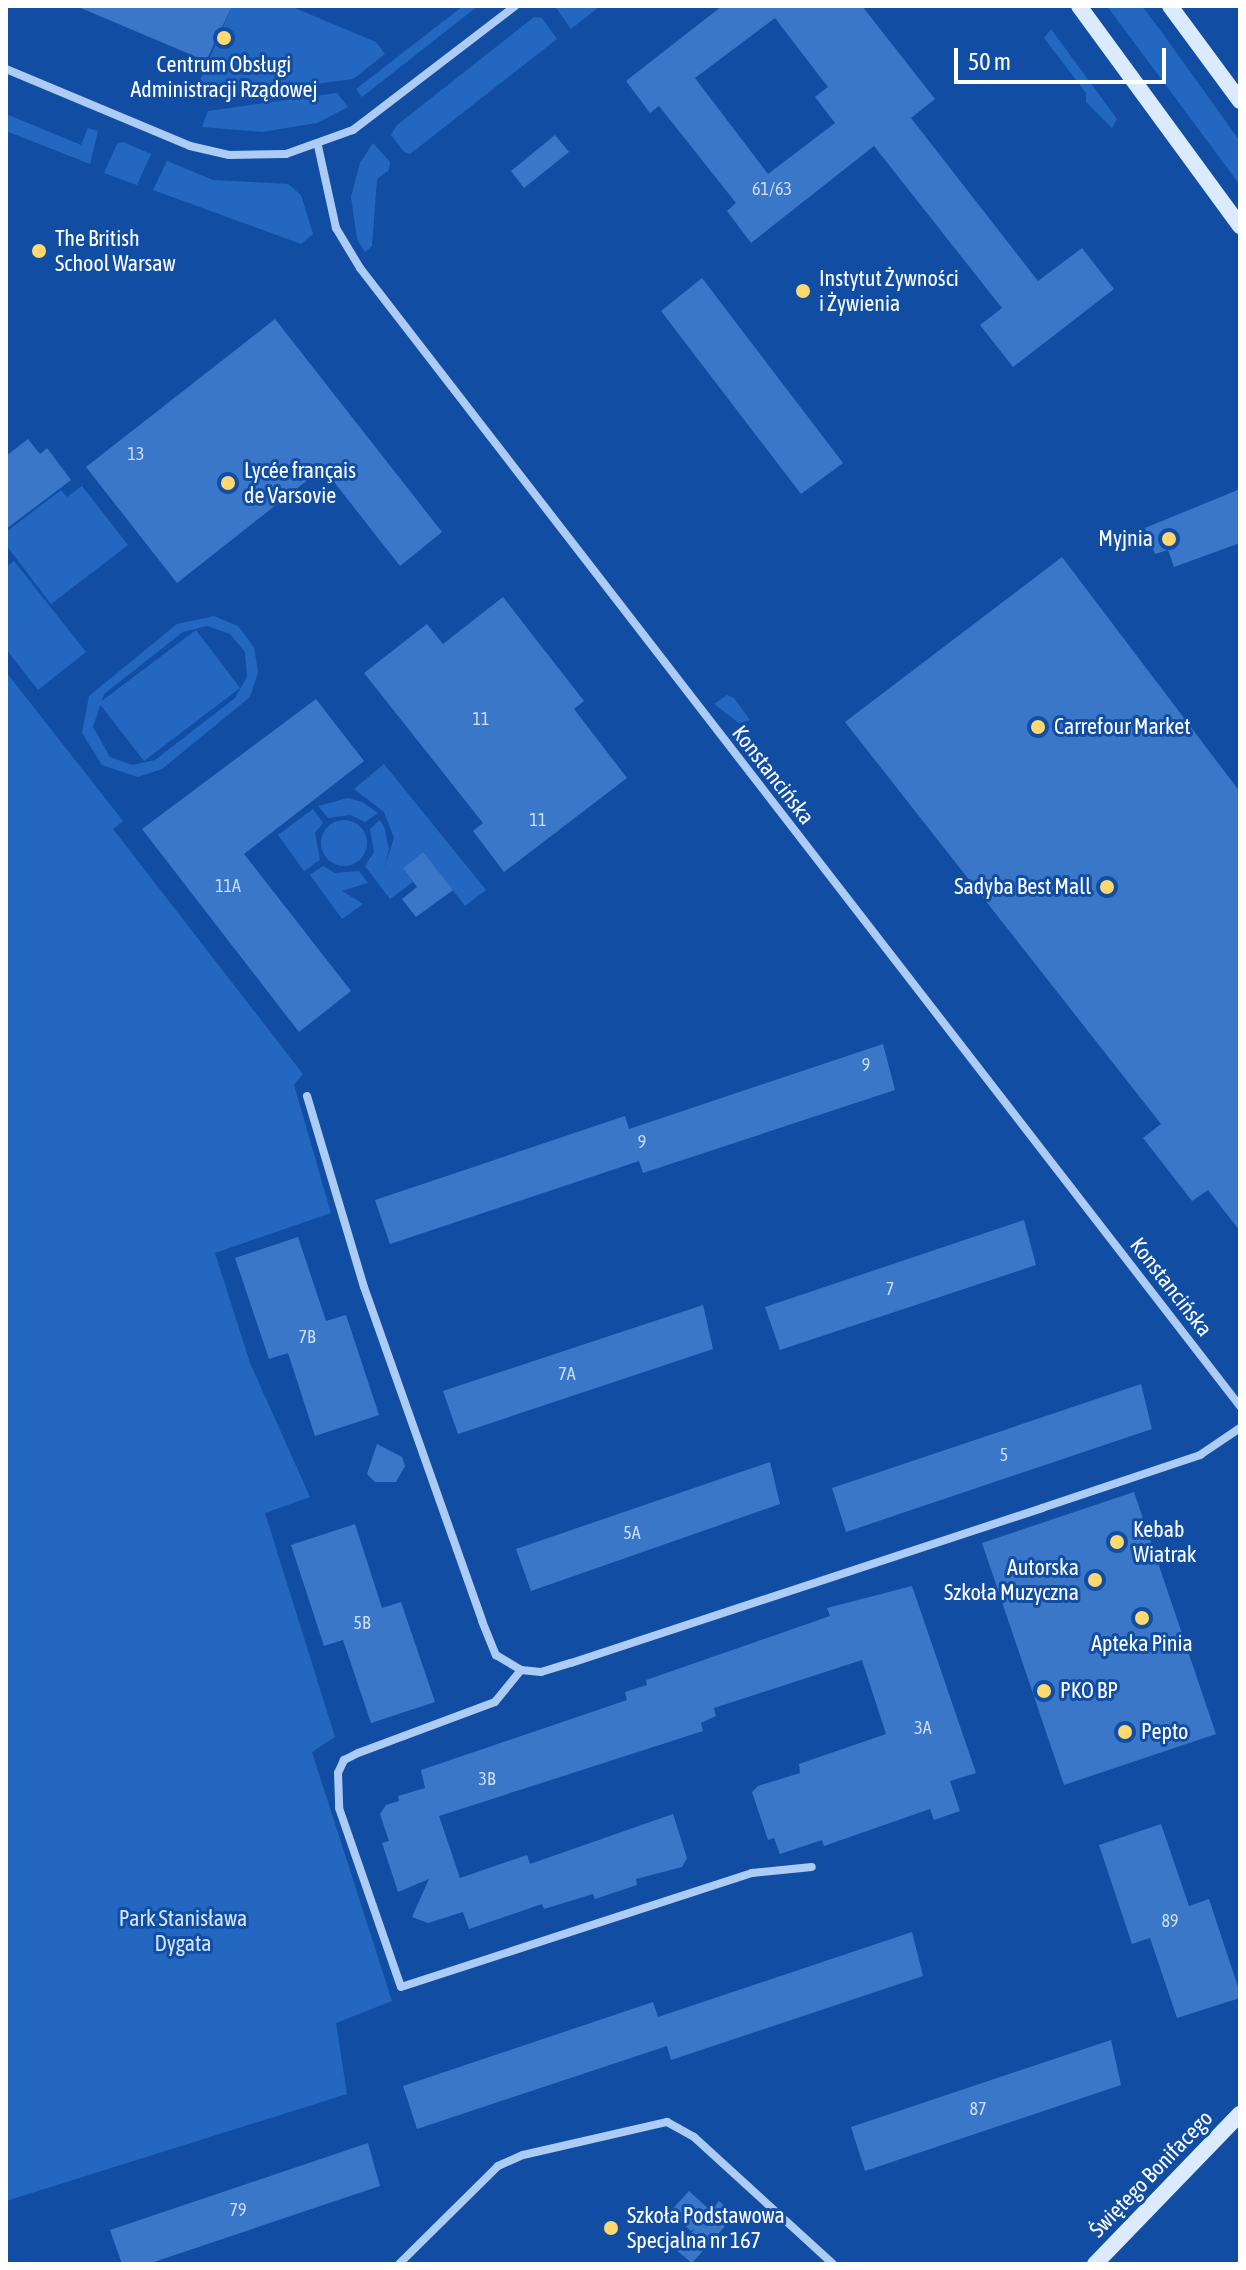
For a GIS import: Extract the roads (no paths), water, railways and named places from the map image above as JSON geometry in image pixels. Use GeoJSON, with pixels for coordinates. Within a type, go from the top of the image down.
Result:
{"type":"FeatureCollection","features":[{"type":"Feature","properties":{"kind":"main road"},"geometry":{"type":"LineString","coordinates":[[1079,6],[1240,226]]}},
{"type":"Feature","properties":{"kind":"main road"},"geometry":{"type":"LineString","coordinates":[[1170,6],[1240,101]]}},
{"type":"Feature","properties":{"kind":"main road","name":"Świętego Bonifacego"},"geometry":{"type":"LineString","coordinates":[[1095,2264],[1240,2114]]}},
{"type":"Feature","properties":{"kind":"street"},"geometry":{"type":"LineString","coordinates":[[6,69],[214,153],[266,155],[318,146],[368,120],[515,6]]}},
{"type":"Feature","properties":{"kind":"street","name":"Konstancińska"},"geometry":{"type":"LineString","coordinates":[[318,146],[336,228],[360,268],[1240,1406]]}},
{"type":"Feature","properties":{"kind":"street"},"geometry":{"type":"LineString","coordinates":[[307,1096],[364,1287],[482,1621],[496,1655],[521,1670],[541,1672],[571,1663],[1200,1455],[1240,1428]]}},
{"type":"Feature","properties":{"kind":"street"},"geometry":{"type":"LineString","coordinates":[[521,1670],[495,1702],[358,1753],[344,1760],[338,1773],[339,1808],[401,1987],[752,1873],[812,1867]]}},
{"type":"Feature","properties":{"kind":"street"},"geometry":{"type":"LineString","coordinates":[[399,2264],[498,2166],[523,2155],[667,2122],[694,2137],[833,2264]]}},
{"type":"Feature","properties":{"kind":"place","name":"Centrum Obsługi Administracji Rządowej"},"geometry":{"type":"Point","coordinates":[224,38]}},
{"type":"Feature","properties":{"kind":"place","name":"The British School Warsaw"},"geometry":{"type":"Point","coordinates":[39,251]}},
{"type":"Feature","properties":{"kind":"place","name":"Instytut Żywności i Żywienia"},"geometry":{"type":"Point","coordinates":[803,291]}},
{"type":"Feature","properties":{"kind":"place","name":"Lycée français de Varsovie"},"geometry":{"type":"Point","coordinates":[228,483]}},
{"type":"Feature","properties":{"kind":"place","name":"Myjnia"},"geometry":{"type":"Point","coordinates":[1169,539]}},
{"type":"Feature","properties":{"kind":"place","name":"Carrefour Market"},"geometry":{"type":"Point","coordinates":[1038,727]}},
{"type":"Feature","properties":{"kind":"place","name":"Sadyba Best Mall"},"geometry":{"type":"Point","coordinates":[1107,887]}},
{"type":"Feature","properties":{"kind":"place","name":"Kebab Wiatrak"},"geometry":{"type":"Point","coordinates":[1117,1542]}},
{"type":"Feature","properties":{"kind":"place","name":"Autorska Szkoła Muzyczna"},"geometry":{"type":"Point","coordinates":[1095,1580]}},
{"type":"Feature","properties":{"kind":"place","name":"Apteka Pinia"},"geometry":{"type":"Point","coordinates":[1142,1618]}},
{"type":"Feature","properties":{"kind":"place","name":"PKO BP"},"geometry":{"type":"Point","coordinates":[1044,1691]}},
{"type":"Feature","properties":{"kind":"place","name":"Pepto"},"geometry":{"type":"Point","coordinates":[1125,1732]}},
{"type":"Feature","properties":{"kind":"place","name":"Szkoła Podstawowa Specjalna nr 167"},"geometry":{"type":"Point","coordinates":[611,2228]}},
{"type":"Feature","properties":{"kind":"park label","name":"Park Stanisława Dygata"},"geometry":{"type":"Point","coordinates":[183,1930]}}]}
